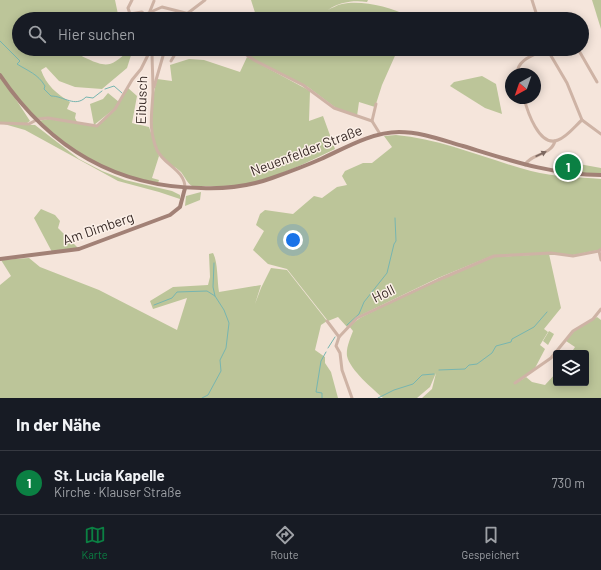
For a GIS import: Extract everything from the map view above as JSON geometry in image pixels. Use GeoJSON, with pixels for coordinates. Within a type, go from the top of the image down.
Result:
{"type":"FeatureCollection","features":[{"type":"Feature","properties":{"kind":"main road","name":"Neuenfelder Straße"},"geometry":{"type":"LineString","coordinates":[[0,75],[12,93],[36,120],[52,135],[81,156],[103,168],[140,181],[185,188],[223,188],[270,179],[380,134]]}},
{"type":"Feature","properties":{"kind":"main road"},"geometry":{"type":"LineString","coordinates":[[380,134],[397,132],[420,134],[525,165],[557,172],[601,176]]}},
{"type":"Feature","properties":{"kind":"main road","name":"Am Dimberg"},"geometry":{"type":"LineString","coordinates":[[0,259],[80,249],[170,215],[180,207],[185,188]]}},
{"type":"Feature","properties":{"kind":"street"},"geometry":{"type":"LineString","coordinates":[[129,12],[128,8],[132,0]]}},
{"type":"Feature","properties":{"kind":"street"},"geometry":{"type":"LineString","coordinates":[[189,12],[206,0]]}},
{"type":"Feature","properties":{"kind":"street"},"geometry":{"type":"LineString","coordinates":[[532,0],[536,12]]}},
{"type":"Feature","properties":{"kind":"street"},"geometry":{"type":"LineString","coordinates":[[150,11],[154,1]]}},
{"type":"Feature","properties":{"kind":"street"},"geometry":{"type":"LineString","coordinates":[[150,11],[162,7],[184,12]]}},
{"type":"Feature","properties":{"kind":"street"},"geometry":{"type":"LineString","coordinates":[[0,123],[24,125],[36,120],[48,118],[97,126],[115,109],[132,80],[141,69],[148,56]]}},
{"type":"Feature","properties":{"kind":"street","name":"Eibusch"},"geometry":{"type":"LineString","coordinates":[[151,56],[153,88],[150,128],[152,138],[160,156],[166,164],[180,172],[185,183],[185,188]]}},
{"type":"Feature","properties":{"kind":"street"},"geometry":{"type":"LineString","coordinates":[[153,88],[162,56]]}},
{"type":"Feature","properties":{"kind":"street"},"geometry":{"type":"LineString","coordinates":[[171,61],[174,56]]}},
{"type":"Feature","properties":{"kind":"street","name":"Neuenfelder Straße"},"geometry":{"type":"LineString","coordinates":[[249,56],[263,65],[304,85],[334,108],[372,121],[380,134]]}},
{"type":"Feature","properties":{"kind":"street"},"geometry":{"type":"LineString","coordinates":[[518,68],[523,61],[533,56]]}},
{"type":"Feature","properties":{"kind":"street"},"geometry":{"type":"LineString","coordinates":[[551,56],[567,83],[582,120],[601,134]]}},
{"type":"Feature","properties":{"kind":"street"},"geometry":{"type":"LineString","coordinates":[[582,56],[597,82]]}},
{"type":"Feature","properties":{"kind":"street","name":"Neuenfelder Straße"},"geometry":{"type":"LineString","coordinates":[[372,121],[376,104]]}},
{"type":"Feature","properties":{"kind":"street"},"geometry":{"type":"LineString","coordinates":[[526,104],[534,126],[544,137],[555,141]]}},
{"type":"Feature","properties":{"kind":"street"},"geometry":{"type":"LineString","coordinates":[[525,165],[526,161],[548,151],[555,141],[563,138],[582,120]]}},
{"type":"Feature","properties":{"kind":"street"},"geometry":{"type":"LineString","coordinates":[[600,250],[601,260]]}},
{"type":"Feature","properties":{"kind":"street","name":"Holl"},"geometry":{"type":"LineString","coordinates":[[339,337],[357,318],[444,277],[494,256],[551,253],[573,256],[600,250]]}},
{"type":"Feature","properties":{"kind":"street"},"geometry":{"type":"LineString","coordinates":[[514,383],[551,358],[573,331],[592,319],[601,309]]}},
{"type":"Feature","properties":{"kind":"street"},"geometry":{"type":"LineString","coordinates":[[327,321],[339,337],[336,346],[340,353],[342,370],[352,398]]}},
{"type":"Feature","properties":{"kind":"green space"},"geometry":{"type":"Polygon","coordinates":[[[0,0],[115,0],[118,12],[12,12],[12,56],[81,56],[100,64],[109,64],[113,63],[122,56],[131,56],[127,68],[102,89],[75,87],[59,81],[46,67],[41,70],[52,89],[70,102],[67,109],[76,113],[75,118],[77,122],[35,118],[15,98],[30,121],[27,123],[0,123],[0,0]]]}},
{"type":"Feature","properties":{"kind":"green space"},"geometry":{"type":"Polygon","coordinates":[[[251,0],[368,0],[367,2],[357,1],[342,3],[328,10],[342,4],[358,3],[376,5],[398,12],[255,12],[251,0]]]}},
{"type":"Feature","properties":{"kind":"green space"},"geometry":{"type":"Polygon","coordinates":[[[592,0],[601,0],[601,29],[592,0]]]}},
{"type":"Feature","properties":{"kind":"green space"},"geometry":{"type":"Polygon","coordinates":[[[250,56],[395,56],[382,85],[375,107],[359,102],[357,116],[336,108],[308,87],[250,56]]]}},
{"type":"Feature","properties":{"kind":"green space"},"geometry":{"type":"Polygon","coordinates":[[[247,57],[310,91],[309,121],[323,116],[335,149],[291,170],[257,181],[232,186],[192,186],[187,182],[181,172],[161,157],[156,149],[153,139],[151,119],[157,79],[172,81],[170,65],[189,59],[204,60],[240,72],[247,57]]]}},
{"type":"Feature","properties":{"kind":"green space"},"geometry":{"type":"Polygon","coordinates":[[[482,76],[496,84],[502,114],[485,108],[450,86],[454,82],[482,76]]]}},
{"type":"Feature","properties":{"kind":"green space"},"geometry":{"type":"Polygon","coordinates":[[[128,88],[137,96],[132,123],[149,127],[159,156],[152,178],[159,180],[158,183],[128,176],[104,167],[68,145],[38,121],[48,119],[97,126],[115,109],[128,88]]]}},
{"type":"Feature","properties":{"kind":"green space"},"geometry":{"type":"Polygon","coordinates":[[[108,93],[119,102],[114,109],[94,125],[90,104],[103,99],[108,93]]]}},
{"type":"Feature","properties":{"kind":"green space"},"geometry":{"type":"Polygon","coordinates":[[[4,124],[35,125],[79,159],[102,171],[125,180],[172,191],[180,195],[180,199],[118,181],[25,130],[4,124]]]}},
{"type":"Feature","properties":{"kind":"green space"},"geometry":{"type":"Polygon","coordinates":[[[396,135],[413,137],[447,145],[540,173],[601,179],[601,248],[599,250],[573,255],[494,255],[438,278],[357,317],[347,327],[338,317],[328,321],[287,269],[268,264],[253,250],[264,231],[256,225],[260,214],[265,210],[293,214],[314,196],[322,198],[337,187],[347,185],[342,176],[345,171],[363,163],[372,163],[392,147],[384,136],[396,135]]]}},
{"type":"Feature","properties":{"kind":"green space"},"geometry":{"type":"Polygon","coordinates":[[[579,164],[601,168],[601,174],[574,173],[579,164]]]}},
{"type":"Feature","properties":{"kind":"green space"},"geometry":{"type":"Polygon","coordinates":[[[201,192],[200,200],[185,206],[186,196],[201,192]]]}},
{"type":"Feature","properties":{"kind":"green space"},"geometry":{"type":"Polygon","coordinates":[[[41,209],[55,215],[60,221],[58,228],[78,248],[52,252],[34,218],[41,209]]]}},
{"type":"Feature","properties":{"kind":"green space"},"geometry":{"type":"Polygon","coordinates":[[[213,253],[217,266],[219,292],[261,285],[255,304],[271,268],[287,270],[327,321],[321,325],[315,350],[325,357],[325,363],[331,372],[338,398],[0,398],[0,285],[11,276],[1,260],[29,258],[40,267],[99,290],[177,330],[187,298],[153,309],[150,301],[173,287],[208,285],[210,277],[209,254],[213,253]]]}},
{"type":"Feature","properties":{"kind":"green space"},"geometry":{"type":"Polygon","coordinates":[[[549,254],[561,308],[544,329],[548,332],[540,345],[545,349],[534,370],[518,382],[526,377],[532,382],[545,385],[553,376],[553,386],[589,386],[589,350],[573,350],[575,347],[566,341],[574,331],[597,317],[601,320],[601,398],[422,398],[432,389],[436,373],[430,387],[417,398],[383,398],[362,379],[352,367],[347,356],[348,344],[353,331],[349,326],[360,318],[405,295],[494,257],[549,254]]]}},
{"type":"Feature","properties":{"kind":"green space"},"geometry":{"type":"Polygon","coordinates":[[[549,331],[554,334],[548,345],[543,341],[549,331]]]}},
{"type":"Feature","properties":{"kind":"waterway"},"geometry":{"type":"LineString","coordinates":[[0,41],[12,53]]}},
{"type":"Feature","properties":{"kind":"waterway"},"geometry":{"type":"LineString","coordinates":[[15,56],[20,61],[17,64],[39,78],[45,86],[44,89],[51,96],[56,96],[74,102],[82,100],[86,97],[93,98],[102,91]]}},
{"type":"Feature","properties":{"kind":"waterway"},"geometry":{"type":"LineString","coordinates":[[105,89],[114,86],[122,93]]}},
{"type":"Feature","properties":{"kind":"waterway"},"geometry":{"type":"LineString","coordinates":[[347,325],[359,314],[364,302],[387,273],[396,241],[395,218]]}},
{"type":"Feature","properties":{"kind":"waterway"},"geometry":{"type":"LineString","coordinates":[[214,263],[213,287],[215,296]]}},
{"type":"Feature","properties":{"kind":"waterway"},"geometry":{"type":"LineString","coordinates":[[154,305],[172,298],[177,292],[207,291],[215,296],[224,310],[229,323],[226,348],[220,360],[221,371],[208,395],[202,398]]}},
{"type":"Feature","properties":{"kind":"waterway"},"geometry":{"type":"LineString","coordinates":[[439,370],[465,369],[469,365],[477,364],[492,353],[496,346],[511,342],[512,339],[534,327],[547,312]]}},
{"type":"Feature","properties":{"kind":"waterway"},"geometry":{"type":"LineString","coordinates":[[328,348],[335,337]]}},
{"type":"Feature","properties":{"kind":"waterway"},"geometry":{"type":"LineString","coordinates":[[322,398],[322,393],[316,392],[321,361],[326,352]]}},
{"type":"Feature","properties":{"kind":"waterway"},"geometry":{"type":"LineString","coordinates":[[378,398],[394,390],[413,384],[422,375],[434,374]]}},
{"type":"Feature","properties":{"kind":"place","name":"St. Lucia Kapelle"},"geometry":{"type":"Point","coordinates":[568,167]}}]}
